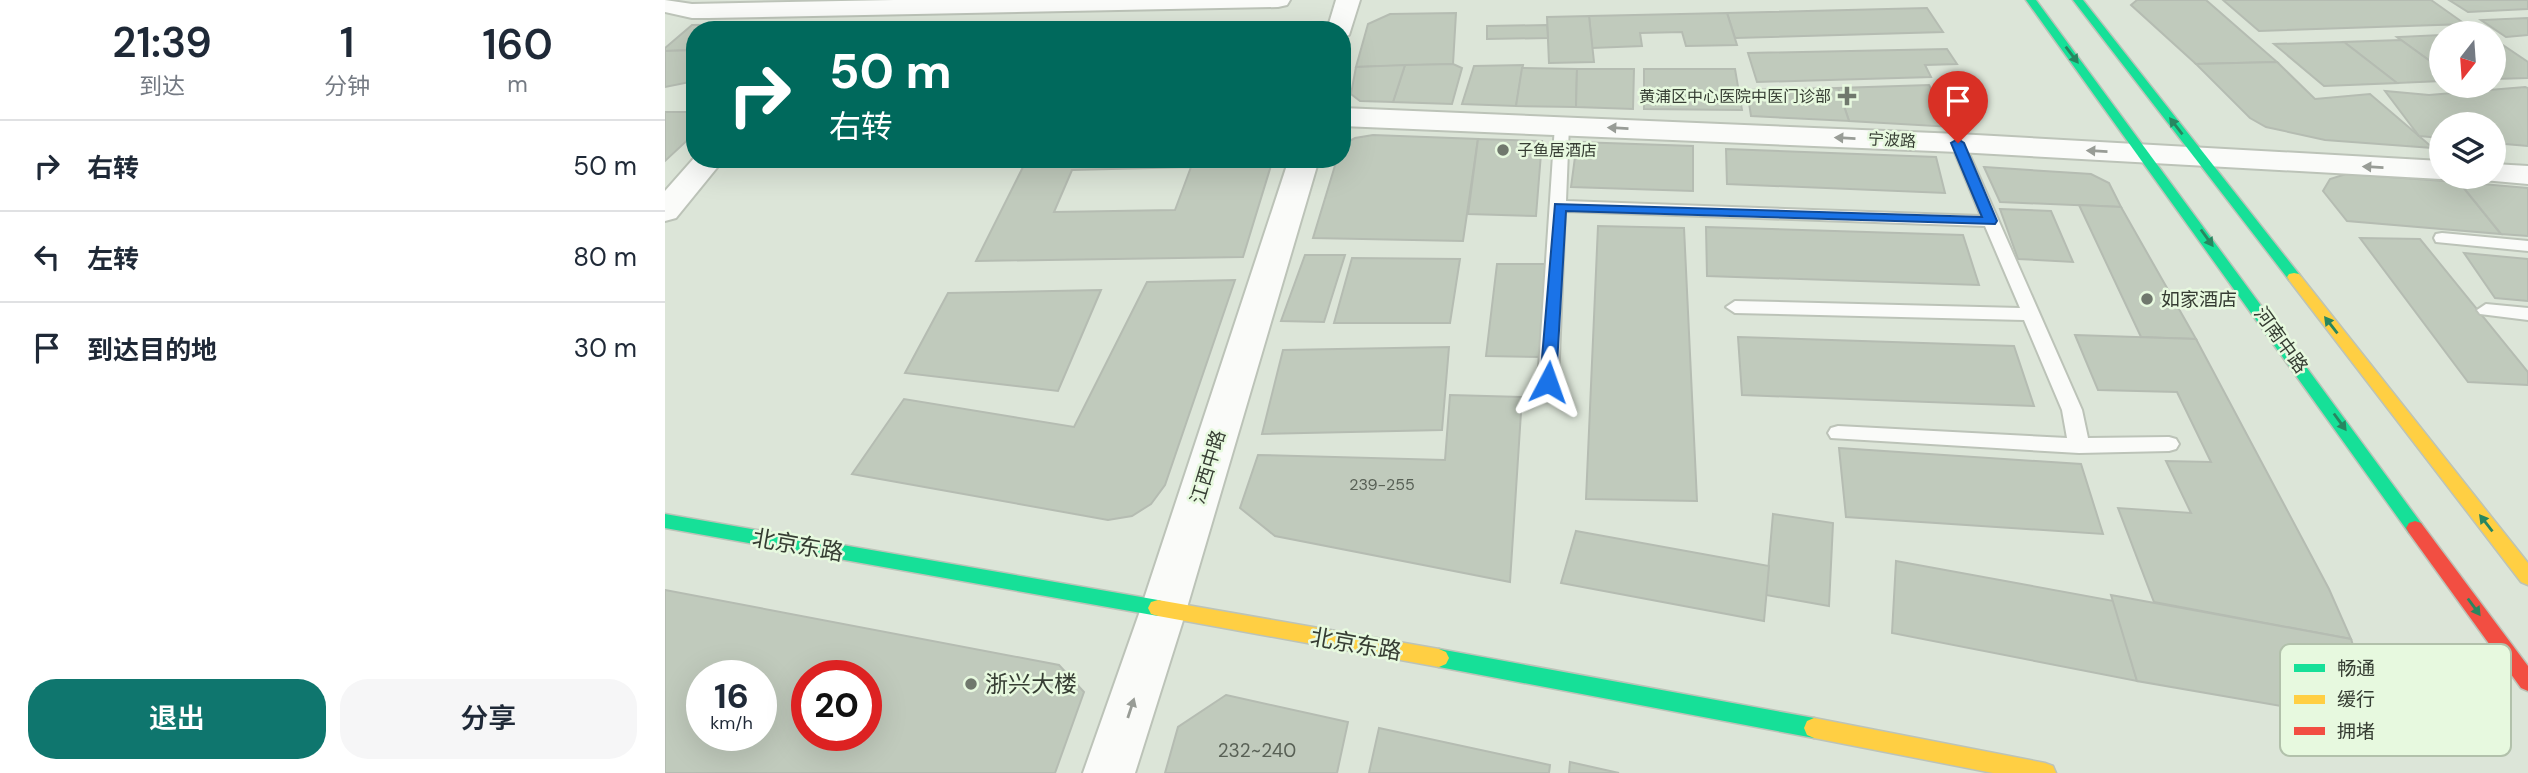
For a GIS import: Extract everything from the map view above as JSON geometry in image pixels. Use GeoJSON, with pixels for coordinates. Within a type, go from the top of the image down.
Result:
{"type":"FeatureCollection","features":[{"type":"Feature","properties":{"kind":"main road","name":"河南中路"},"geometry":{"type":"LineString","coordinates":[[2031,0],[2146,154],[2501,644]]}},
{"type":"Feature","properties":{"kind":"main road"},"geometry":{"type":"LineString","coordinates":[[2078,0],[2528,577]]}},
{"type":"Feature","properties":{"kind":"main road","name":"北京东路"},"geometry":{"type":"LineString","coordinates":[[665,521],[1654,696],[2045,773]]}},
{"type":"Feature","properties":{"kind":"main road","name":"河南中路"},"geometry":{"type":"LineString","coordinates":[[2511,659],[2528,682]]}},
{"type":"Feature","properties":{"kind":"street"},"geometry":{"type":"LineString","coordinates":[[665,5],[692,11],[869,4],[1278,0]]}},
{"type":"Feature","properties":{"kind":"street"},"geometry":{"type":"LineString","coordinates":[[1342,21],[1348,0]]}},
{"type":"Feature","properties":{"kind":"street"},"geometry":{"type":"LineString","coordinates":[[854,21],[869,4]]}},
{"type":"Feature","properties":{"kind":"street","name":"宁波路"},"geometry":{"type":"LineString","coordinates":[[1351,117],[1958,143],[2429,169]]}},
{"type":"Feature","properties":{"kind":"street"},"geometry":{"type":"LineString","coordinates":[[665,211],[701,168]]}},
{"type":"Feature","properties":{"kind":"street","name":"江西中路"},"geometry":{"type":"LineString","coordinates":[[1109,773],[1163,611],[1301,168]]}},
{"type":"Feature","properties":{"kind":"street"},"geometry":{"type":"LineString","coordinates":[[2506,174],[2528,175]]}},
{"type":"Feature","properties":{"kind":"lane"},"geometry":{"type":"LineString","coordinates":[[1548,382],[1562,125]]}},
{"type":"Feature","properties":{"kind":"lane"},"geometry":{"type":"LineString","coordinates":[[1958,143],[2072,410],[2079,446]]}},
{"type":"Feature","properties":{"kind":"lane"},"geometry":{"type":"LineString","coordinates":[[1559,206],[1991,221]]}},
{"type":"Feature","properties":{"kind":"lane"},"geometry":{"type":"LineString","coordinates":[[2442,238],[2528,246]]}},
{"type":"Feature","properties":{"kind":"lane"},"geometry":{"type":"LineString","coordinates":[[1735,307],[2030,314]]}},
{"type":"Feature","properties":{"kind":"lane"},"geometry":{"type":"LineString","coordinates":[[2486,310],[2528,314]]}},
{"type":"Feature","properties":{"kind":"lane"},"geometry":{"type":"LineString","coordinates":[[1838,433],[2079,446],[2169,444]]}},
{"type":"Feature","properties":{"kind":"building"},"geometry":{"type":"Polygon","coordinates":[[[2137,0],[2206,0],[2277,62],[2196,64],[2131,5],[2137,0]]]}},
{"type":"Feature","properties":{"kind":"building"},"geometry":{"type":"Polygon","coordinates":[[[2223,0],[2431,0],[2461,21],[2429,21],[2429,25],[2259,31],[2223,0]]]}},
{"type":"Feature","properties":{"kind":"building"},"geometry":{"type":"Polygon","coordinates":[[[2449,0],[2528,0],[2528,9],[2468,12],[2449,0]]]}},
{"type":"Feature","properties":{"kind":"building"},"geometry":{"type":"Polygon","coordinates":[[[1927,8],[1943,32],[1735,38],[1727,13],[1927,8]]]}},
{"type":"Feature","properties":{"kind":"building"},"geometry":{"type":"Polygon","coordinates":[[[1456,13],[1453,64],[1356,67],[1368,24],[1390,14],[1456,13]]]}},
{"type":"Feature","properties":{"kind":"building"},"geometry":{"type":"Polygon","coordinates":[[[1727,13],[1737,45],[1686,46],[1682,32],[1640,33],[1642,46],[1592,48],[1589,16],[1727,13]]]}},
{"type":"Feature","properties":{"kind":"building"},"geometry":{"type":"Polygon","coordinates":[[[1589,16],[1594,62],[1549,63],[1547,17],[1589,16]]]}},
{"type":"Feature","properties":{"kind":"building"},"geometry":{"type":"Polygon","coordinates":[[[2528,18],[2528,35],[2506,37],[2506,21],[2481,20],[2528,18]]]}},
{"type":"Feature","properties":{"kind":"building"},"geometry":{"type":"Polygon","coordinates":[[[1547,25],[1548,38],[1487,39],[1487,26],[1547,25]]]}},
{"type":"Feature","properties":{"kind":"building"},"geometry":{"type":"Polygon","coordinates":[[[686,30],[686,50],[665,51],[665,48],[686,30]]]}},
{"type":"Feature","properties":{"kind":"building"},"geometry":{"type":"Polygon","coordinates":[[[2429,36],[2429,60],[2397,37],[2429,36]]]}},
{"type":"Feature","properties":{"kind":"building"},"geometry":{"type":"Polygon","coordinates":[[[2401,40],[2429,60],[2429,82],[2397,83],[2344,42],[2401,40]]]}},
{"type":"Feature","properties":{"kind":"building"},"geometry":{"type":"Polygon","coordinates":[[[2344,42],[2397,83],[2324,86],[2274,44],[2344,42]]]}},
{"type":"Feature","properties":{"kind":"building"},"geometry":{"type":"Polygon","coordinates":[[[2506,47],[2528,62],[2528,78],[2506,79],[2506,47]]]}},
{"type":"Feature","properties":{"kind":"building"},"geometry":{"type":"Polygon","coordinates":[[[1947,49],[1957,64],[1925,65],[1931,77],[1757,82],[1748,53],[1947,49]]]}},
{"type":"Feature","properties":{"kind":"building"},"geometry":{"type":"Polygon","coordinates":[[[686,50],[686,83],[665,87],[665,51],[686,50]]]}},
{"type":"Feature","properties":{"kind":"building"},"geometry":{"type":"Polygon","coordinates":[[[2277,62],[2315,99],[2370,94],[2429,145],[2429,148],[2325,140],[2266,127],[2250,118],[2196,64],[2277,62]]]}},
{"type":"Feature","properties":{"kind":"building"},"geometry":{"type":"Polygon","coordinates":[[[1453,64],[1462,68],[1452,104],[1393,102],[1405,65],[1453,64]]]}},
{"type":"Feature","properties":{"kind":"building"},"geometry":{"type":"Polygon","coordinates":[[[1405,65],[1393,102],[1360,101],[1351,94],[1356,67],[1405,65]]]}},
{"type":"Feature","properties":{"kind":"building"},"geometry":{"type":"Polygon","coordinates":[[[1523,65],[1516,106],[1462,104],[1474,66],[1523,65]]]}},
{"type":"Feature","properties":{"kind":"building"},"geometry":{"type":"Polygon","coordinates":[[[1522,68],[1577,69],[1576,107],[1516,106],[1522,68]]]}},
{"type":"Feature","properties":{"kind":"building"},"geometry":{"type":"Polygon","coordinates":[[[1577,69],[1634,69],[1633,109],[1576,107],[1577,69]]]}},
{"type":"Feature","properties":{"kind":"building"},"geometry":{"type":"Polygon","coordinates":[[[1644,69],[1735,69],[1742,110],[1644,109],[1644,69]]]}},
{"type":"Feature","properties":{"kind":"building"},"geometry":{"type":"Polygon","coordinates":[[[1929,85],[1952,127],[1849,121],[1838,88],[1929,85]]]}},
{"type":"Feature","properties":{"kind":"building"},"geometry":{"type":"Polygon","coordinates":[[[1838,88],[1849,121],[1751,116],[1747,90],[1838,88]]]}},
{"type":"Feature","properties":{"kind":"building"},"geometry":{"type":"Polygon","coordinates":[[[2528,88],[2528,146],[2506,144],[2506,112],[2429,112],[2429,137],[2419,136],[2385,91],[2429,95],[2429,98],[2506,98],[2506,89],[2528,88]]]}},
{"type":"Feature","properties":{"kind":"building"},"geometry":{"type":"Polygon","coordinates":[[[665,112],[686,112],[686,141],[665,161],[665,112]]]}},
{"type":"Feature","properties":{"kind":"building"},"geometry":{"type":"Polygon","coordinates":[[[1373,135],[1478,139],[1463,241],[1313,238],[1334,168],[1351,168],[1351,140],[1373,135]]]}},
{"type":"Feature","properties":{"kind":"building"},"geometry":{"type":"Polygon","coordinates":[[[1478,139],[1542,141],[1536,216],[1468,214],[1478,139]]]}},
{"type":"Feature","properties":{"kind":"building"},"geometry":{"type":"Polygon","coordinates":[[[1577,142],[1693,146],[1693,191],[1571,187],[1577,142]]]}},
{"type":"Feature","properties":{"kind":"building"},"geometry":{"type":"Polygon","coordinates":[[[1726,149],[1936,157],[1945,193],[1727,184],[1726,149]]]}},
{"type":"Feature","properties":{"kind":"building"},"geometry":{"type":"Polygon","coordinates":[[[1984,167],[2091,174],[2109,183],[2121,207],[2000,202],[1984,167]]]}},
{"type":"Feature","properties":{"kind":"building"},"geometry":{"type":"Polygon","coordinates":[[[1022,168],[1151,168],[1072,170],[1054,212],[1175,210],[1191,168],[1270,168],[1243,257],[976,261],[1022,168]]]}},
{"type":"Feature","properties":{"kind":"building"},"geometry":{"type":"Polygon","coordinates":[[[2346,174],[2429,180],[2429,189],[2465,189],[2501,234],[2347,221],[2323,191],[2330,179],[2346,174]]]}},
{"type":"Feature","properties":{"kind":"building"},"geometry":{"type":"Polygon","coordinates":[[[2506,186],[2528,188],[2528,236],[2501,234],[2465,189],[2506,189],[2506,186]]]}},
{"type":"Feature","properties":{"kind":"building"},"geometry":{"type":"Polygon","coordinates":[[[2079,205],[2121,207],[2196,339],[2141,337],[2079,205]]]}},
{"type":"Feature","properties":{"kind":"building"},"geometry":{"type":"Polygon","coordinates":[[[2000,209],[2051,211],[2073,262],[2018,259],[2000,209]]]}},
{"type":"Feature","properties":{"kind":"building"},"geometry":{"type":"Polygon","coordinates":[[[1598,226],[1684,228],[1697,501],[1586,499],[1598,226]]]}},
{"type":"Feature","properties":{"kind":"building"},"geometry":{"type":"Polygon","coordinates":[[[1706,227],[1963,235],[1979,285],[1707,276],[1706,227]]]}},
{"type":"Feature","properties":{"kind":"building"},"geometry":{"type":"Polygon","coordinates":[[[2360,238],[2420,239],[2528,372],[2528,385],[2468,382],[2360,238]]]}},
{"type":"Feature","properties":{"kind":"building"},"geometry":{"type":"Polygon","coordinates":[[[2464,253],[2528,259],[2528,301],[2495,298],[2464,253]]]}},
{"type":"Feature","properties":{"kind":"building"},"geometry":{"type":"Polygon","coordinates":[[[1305,255],[1345,255],[1324,322],[1281,321],[1305,255]]]}},
{"type":"Feature","properties":{"kind":"building"},"geometry":{"type":"Polygon","coordinates":[[[1352,258],[1460,259],[1450,323],[1334,323],[1352,258]]]}},
{"type":"Feature","properties":{"kind":"building"},"geometry":{"type":"Polygon","coordinates":[[[1497,264],[1548,264],[1542,357],[1486,356],[1497,264]]]}},
{"type":"Feature","properties":{"kind":"building"},"geometry":{"type":"Polygon","coordinates":[[[1235,280],[1165,485],[1151,504],[1132,516],[1108,520],[852,474],[904,399],[1074,427],[1147,282],[1235,280]]]}},
{"type":"Feature","properties":{"kind":"building"},"geometry":{"type":"Polygon","coordinates":[[[1101,290],[1058,391],[905,373],[948,293],[1101,290]]]}},
{"type":"Feature","properties":{"kind":"building"},"geometry":{"type":"Polygon","coordinates":[[[2075,335],[2196,339],[2329,589],[2351,639],[2154,602],[2118,508],[2191,513],[2166,461],[2211,462],[2177,392],[2098,390],[2075,335]]]}},
{"type":"Feature","properties":{"kind":"building"},"geometry":{"type":"Polygon","coordinates":[[[1738,337],[2014,346],[2034,406],[1742,395],[1738,337]]]}},
{"type":"Feature","properties":{"kind":"building"},"geometry":{"type":"Polygon","coordinates":[[[1449,347],[1442,430],[1262,434],[1283,350],[1449,347]]]}},
{"type":"Feature","properties":{"kind":"building"},"geometry":{"type":"Polygon","coordinates":[[[1450,395],[1522,397],[1510,582],[1275,536],[1240,508],[1258,455],[1445,460],[1450,395]]]}},
{"type":"Feature","properties":{"kind":"building"},"geometry":{"type":"Polygon","coordinates":[[[1839,448],[2081,464],[2103,534],[1846,517],[1839,448]]]}},
{"type":"Feature","properties":{"kind":"building"},"geometry":{"type":"Polygon","coordinates":[[[1773,514],[1833,523],[1829,606],[1766,595],[1773,514]]]}},
{"type":"Feature","properties":{"kind":"building"},"geometry":{"type":"Polygon","coordinates":[[[1576,531],[1769,566],[1764,621],[1561,583],[1576,531]]]}},
{"type":"Feature","properties":{"kind":"building"},"geometry":{"type":"Polygon","coordinates":[[[1896,561],[2114,601],[2137,681],[1892,633],[1896,561]]]}},
{"type":"Feature","properties":{"kind":"building","name":"浙兴大楼"},"geometry":{"type":"Polygon","coordinates":[[[665,590],[1059,665],[1084,692],[1055,773],[665,773],[665,590]]]}},
{"type":"Feature","properties":{"kind":"building"},"geometry":{"type":"Polygon","coordinates":[[[2111,595],[2351,639],[2353,644],[2280,644],[2280,706],[2137,681],[2111,595]]]}},
{"type":"Feature","properties":{"kind":"building"},"geometry":{"type":"Polygon","coordinates":[[[1226,695],[1348,722],[1337,773],[1165,773],[1178,727],[1226,695]]]}},
{"type":"Feature","properties":{"kind":"building"},"geometry":{"type":"Polygon","coordinates":[[[1379,728],[1550,765],[1549,773],[1369,773],[1379,728]]]}},
{"type":"Feature","properties":{"kind":"building"},"geometry":{"type":"Polygon","coordinates":[[[1570,762],[1619,773],[1569,773],[1570,762]]]}},
{"type":"Feature","properties":{"kind":"traffic: fast"},"geometry":{"type":"LineString","coordinates":[[2031,0],[2415,528]]}},
{"type":"Feature","properties":{"kind":"traffic: fast"},"geometry":{"type":"LineString","coordinates":[[2078,0],[2294,277]]}},
{"type":"Feature","properties":{"kind":"traffic: fast"},"geometry":{"type":"LineString","coordinates":[[665,521],[1158,608]]}},
{"type":"Feature","properties":{"kind":"traffic: fast"},"geometry":{"type":"LineString","coordinates":[[1439,658],[1814,728]]}},
{"type":"Feature","properties":{"kind":"traffic: slow"},"geometry":{"type":"LineString","coordinates":[[2294,277],[2528,577]]}},
{"type":"Feature","properties":{"kind":"traffic: slow"},"geometry":{"type":"LineString","coordinates":[[1158,608],[1439,658]]}},
{"type":"Feature","properties":{"kind":"traffic: slow"},"geometry":{"type":"LineString","coordinates":[[1814,728],[2045,773]]}},
{"type":"Feature","properties":{"kind":"traffic: jam"},"geometry":{"type":"LineString","coordinates":[[2415,528],[2500,644]]}},
{"type":"Feature","properties":{"kind":"traffic: jam"},"geometry":{"type":"LineString","coordinates":[[2511,659],[2528,682]]}},
{"type":"Feature","properties":{"kind":"place","name":"黄浦区中心医院中医门诊部"},"geometry":{"type":"Point","coordinates":[1847,96]}},
{"type":"Feature","properties":{"kind":"place","name":"子鱼居酒店"},"geometry":{"type":"Point","coordinates":[1503,150]}},
{"type":"Feature","properties":{"kind":"place","name":"如家酒店"},"geometry":{"type":"Point","coordinates":[2147,299]}},
{"type":"Feature","properties":{"kind":"place","name":"浙兴大楼"},"geometry":{"type":"Point","coordinates":[971,684]}},
{"type":"Feature","properties":{"kind":"route"},"geometry":{"type":"LineString","coordinates":[[1548,382],[1559,206],[1991,221],[1958,143]]}}]}
